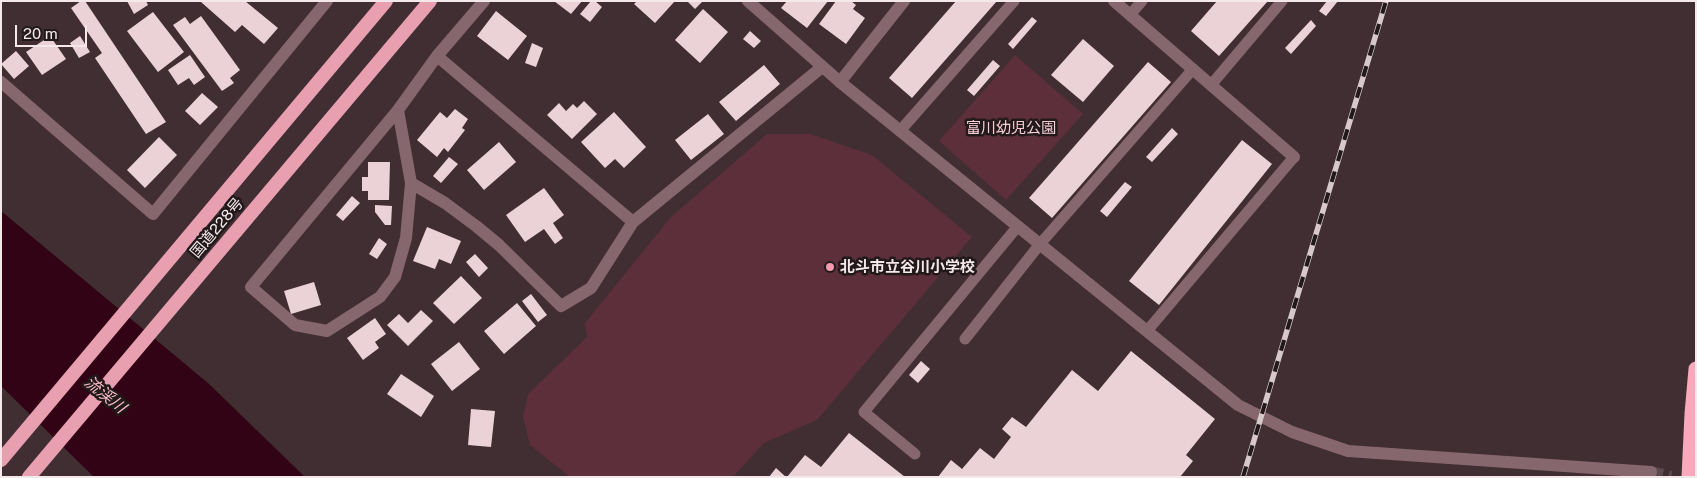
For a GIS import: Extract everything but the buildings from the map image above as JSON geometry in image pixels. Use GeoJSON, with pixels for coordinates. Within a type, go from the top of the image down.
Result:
{"type":"FeatureCollection","features":[{"type":"Feature","properties":{"kind":"highway","name":"国道228号"},"geometry":{"type":"LineString","coordinates":[[1,460],[386,1]]}},
{"type":"Feature","properties":{"kind":"highway","name":"国道228号"},"geometry":{"type":"LineString","coordinates":[[29,477],[430,1]]}},
{"type":"Feature","properties":{"kind":"highway"},"geometry":{"type":"LineString","coordinates":[[1689,477],[1696,369]]}},
{"type":"Feature","properties":{"kind":"street"},"geometry":{"type":"LineString","coordinates":[[1,82],[153,214],[326,1]]}},
{"type":"Feature","properties":{"kind":"street"},"geometry":{"type":"LineString","coordinates":[[398,110],[411,184],[406,238],[395,277],[380,297],[327,332],[295,325],[251,287],[398,110],[437,56],[484,1]]}},
{"type":"Feature","properties":{"kind":"street"},"geometry":{"type":"LineString","coordinates":[[748,1],[840,82],[1238,405],[1292,432],[1348,451],[1651,472]]}},
{"type":"Feature","properties":{"kind":"street"},"geometry":{"type":"LineString","coordinates":[[840,82],[904,1]]}},
{"type":"Feature","properties":{"kind":"street"},"geometry":{"type":"LineString","coordinates":[[1114,1],[1294,157]]}},
{"type":"Feature","properties":{"kind":"street"},"geometry":{"type":"LineString","coordinates":[[437,56],[633,222]]}},
{"type":"Feature","properties":{"kind":"street"},"geometry":{"type":"LineString","coordinates":[[411,184],[445,203],[476,226],[499,245],[561,306],[591,288],[633,222],[822,67]]}},
{"type":"Feature","properties":{"kind":"lane"},"geometry":{"type":"LineString","coordinates":[[900,131],[1014,1]]}},
{"type":"Feature","properties":{"kind":"lane"},"geometry":{"type":"LineString","coordinates":[[1130,15],[1142,1]]}},
{"type":"Feature","properties":{"kind":"lane"},"geometry":{"type":"LineString","coordinates":[[1210,85],[1282,1]]}},
{"type":"Feature","properties":{"kind":"lane"},"geometry":{"type":"LineString","coordinates":[[965,339],[1040,244],[1192,69]]}},
{"type":"Feature","properties":{"kind":"lane"},"geometry":{"type":"LineString","coordinates":[[1147,331],[1294,157]]}},
{"type":"Feature","properties":{"kind":"lane"},"geometry":{"type":"LineString","coordinates":[[915,454],[864,412],[1018,226]]}},
{"type":"Feature","properties":{"kind":"green space","name":"富川幼児公園"},"geometry":{"type":"Polygon","coordinates":[[[1015,55],[1083,114],[1006,200],[939,141],[1015,55]]]}},
{"type":"Feature","properties":{"kind":"green space"},"geometry":{"type":"Polygon","coordinates":[[[767,134],[810,134],[872,155],[972,237],[817,420],[764,443],[733,477],[570,477],[530,445],[523,417],[528,394],[587,337],[585,323],[671,217],[767,134]]]}},
{"type":"Feature","properties":{"kind":"water","name":"流渓川"},"geometry":{"type":"Polygon","coordinates":[[[1,211],[208,383],[305,477],[94,477],[1,386],[1,211]]]}},
{"type":"Feature","properties":{"kind":"tunnel"},"geometry":{"type":"LineString","coordinates":[[1651,472],[1671,477]]}},
{"type":"Feature","properties":{"kind":"railway"},"geometry":{"type":"LineString","coordinates":[[1243,477],[1386,1]]}},
{"type":"Feature","properties":{"kind":"place","name":"北斗市立谷川小学校"},"geometry":{"type":"Point","coordinates":[830,267]}}]}
